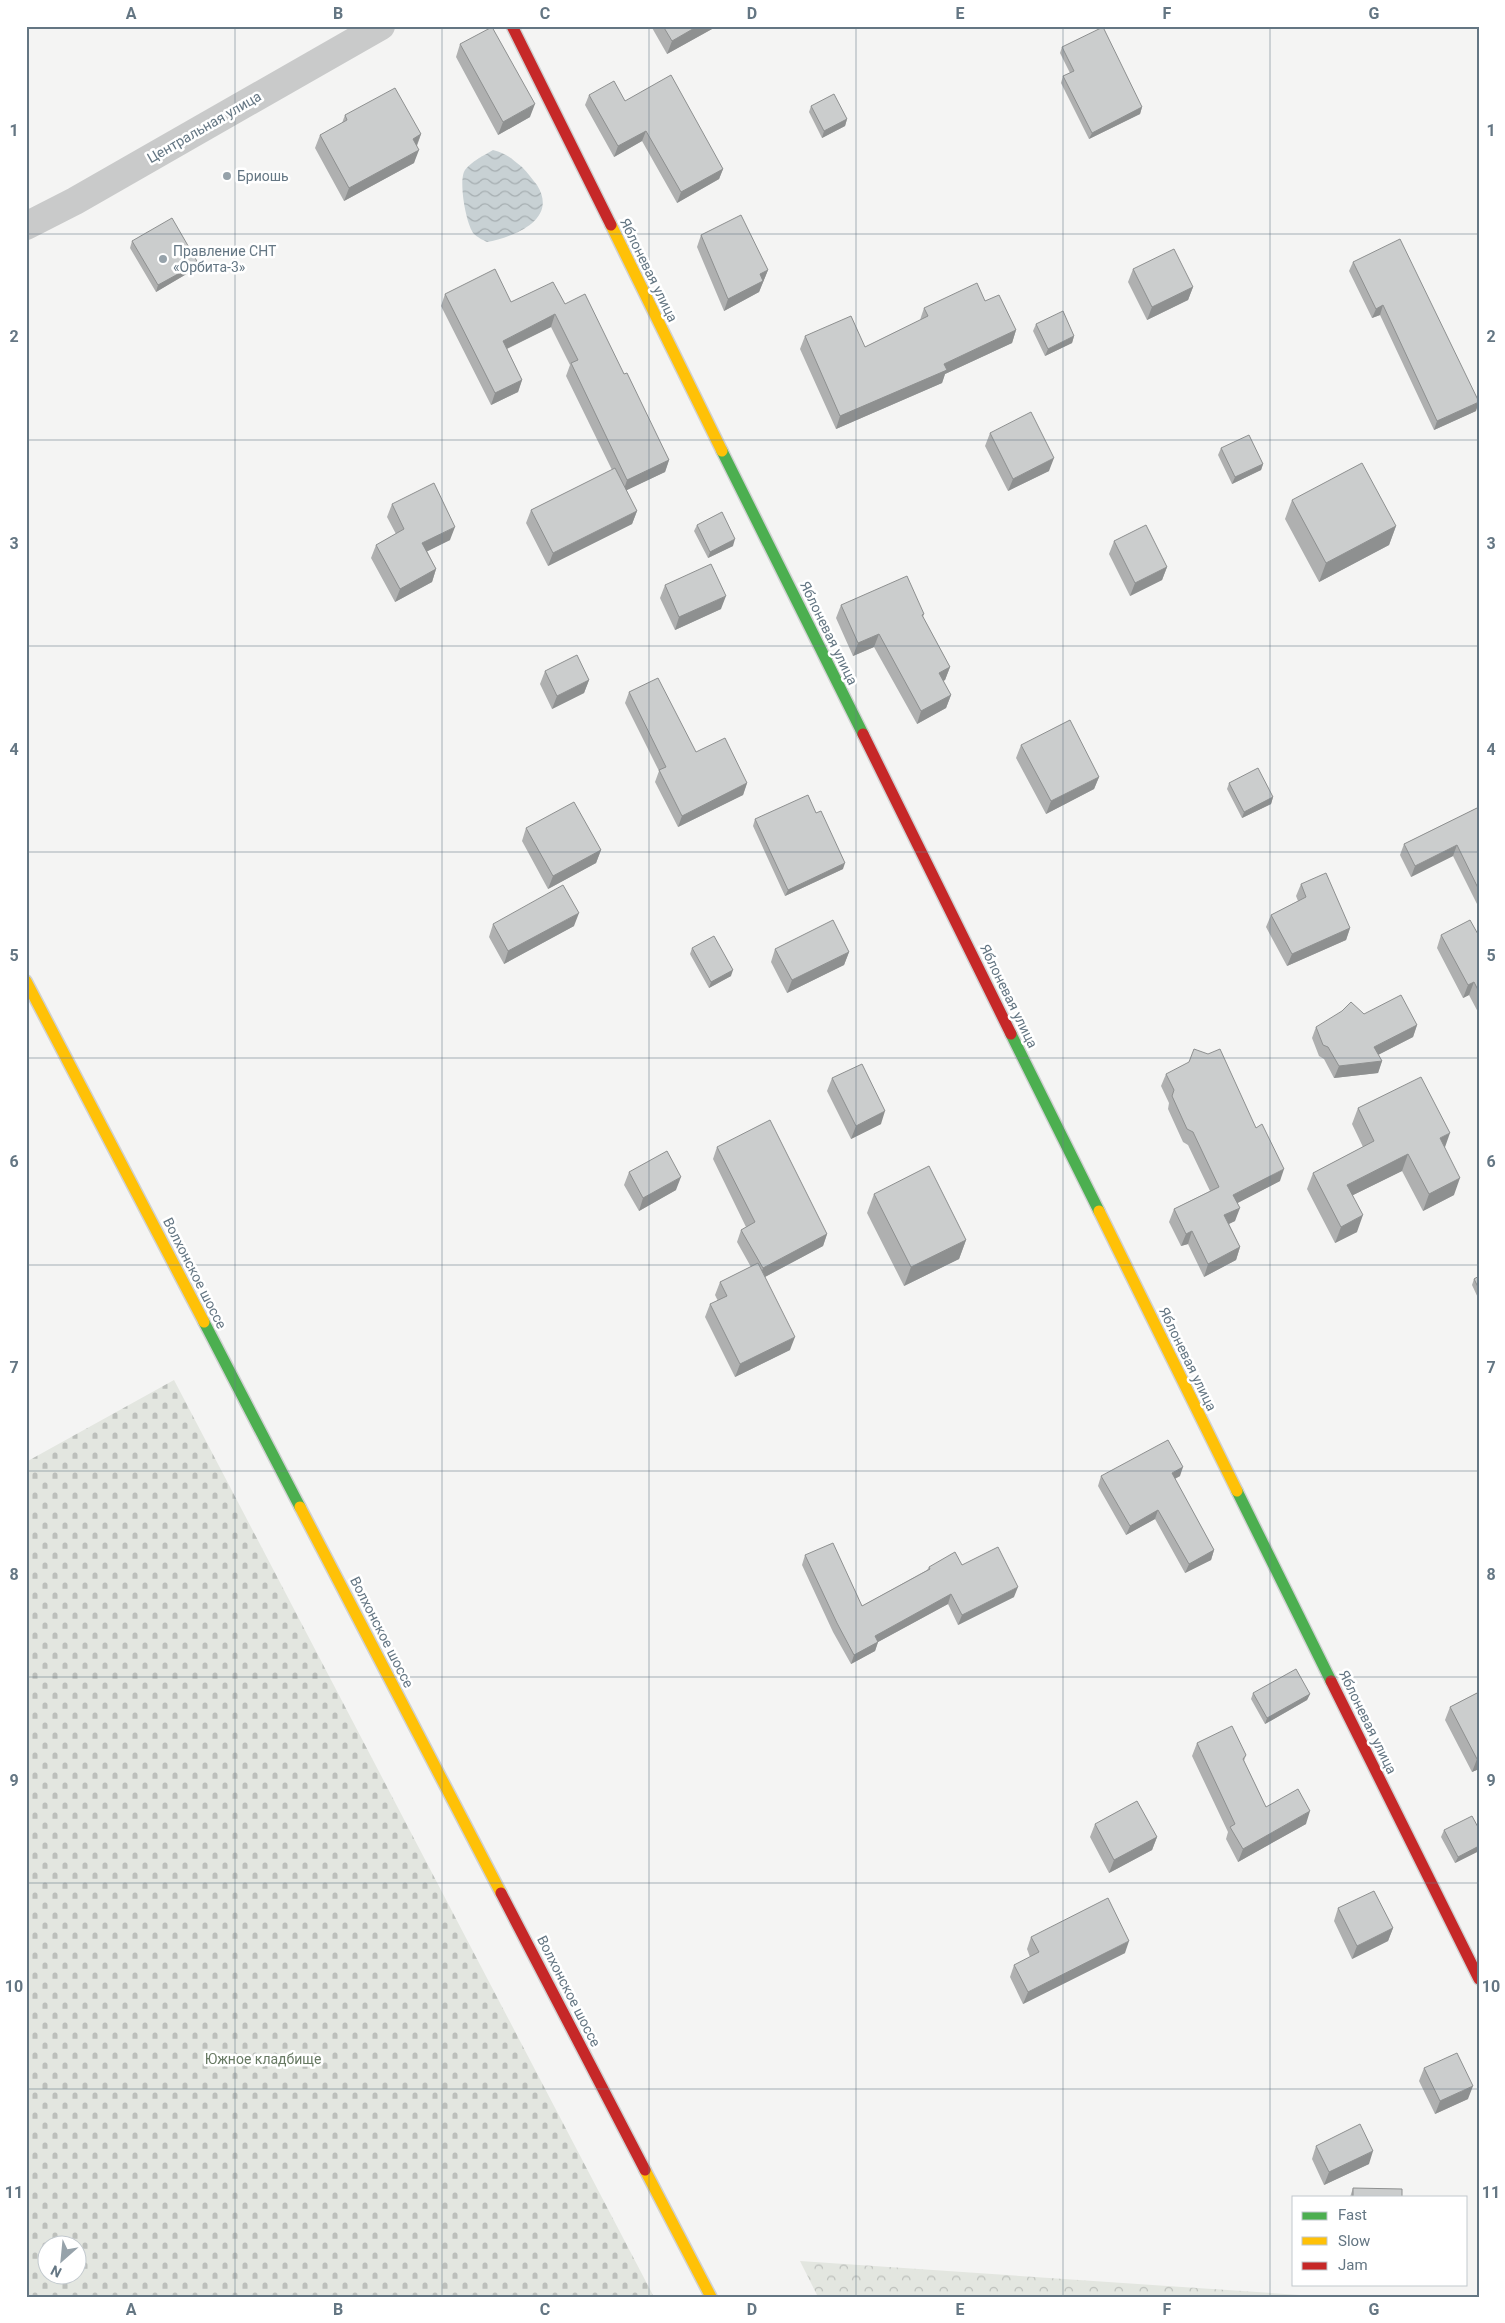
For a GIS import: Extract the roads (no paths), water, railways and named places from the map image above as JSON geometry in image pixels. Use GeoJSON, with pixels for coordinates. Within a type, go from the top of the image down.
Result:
{"type":"FeatureCollection","features":[{"type":"Feature","properties":{"kind":"street","name":"Центральная улица"},"geometry":{"type":"LineString","coordinates":[[26,226],[75,201],[381,26]]}},
{"type":"Feature","properties":{"kind":"street","name":"Яблоневая улица"},"geometry":{"type":"LineString","coordinates":[[512,26],[1479,1979]]}},
{"type":"Feature","properties":{"kind":"street","name":"Волхонское шоссе"},"geometry":{"type":"LineString","coordinates":[[26,980],[711,2297]]}},
{"type":"Feature","properties":{"kind":"water"},"geometry":{"type":"Polygon","coordinates":[[[493,150],[509,157],[522,167],[537,185],[542,197],[542,208],[538,217],[530,225],[509,236],[487,242],[474,234],[468,222],[462,183],[465,170],[493,150]]]}},
{"type":"Feature","properties":{"kind":"place","name":"Бриошь"},"geometry":{"type":"Point","coordinates":[227,176]}},
{"type":"Feature","properties":{"kind":"place","name":"Правление СНТ «Орбита-3»"},"geometry":{"type":"Point","coordinates":[163,259]}},
{"type":"Feature","properties":{"kind":"park label","name":"Южное кладбище"},"geometry":{"type":"Point","coordinates":[263,2059]}}]}
